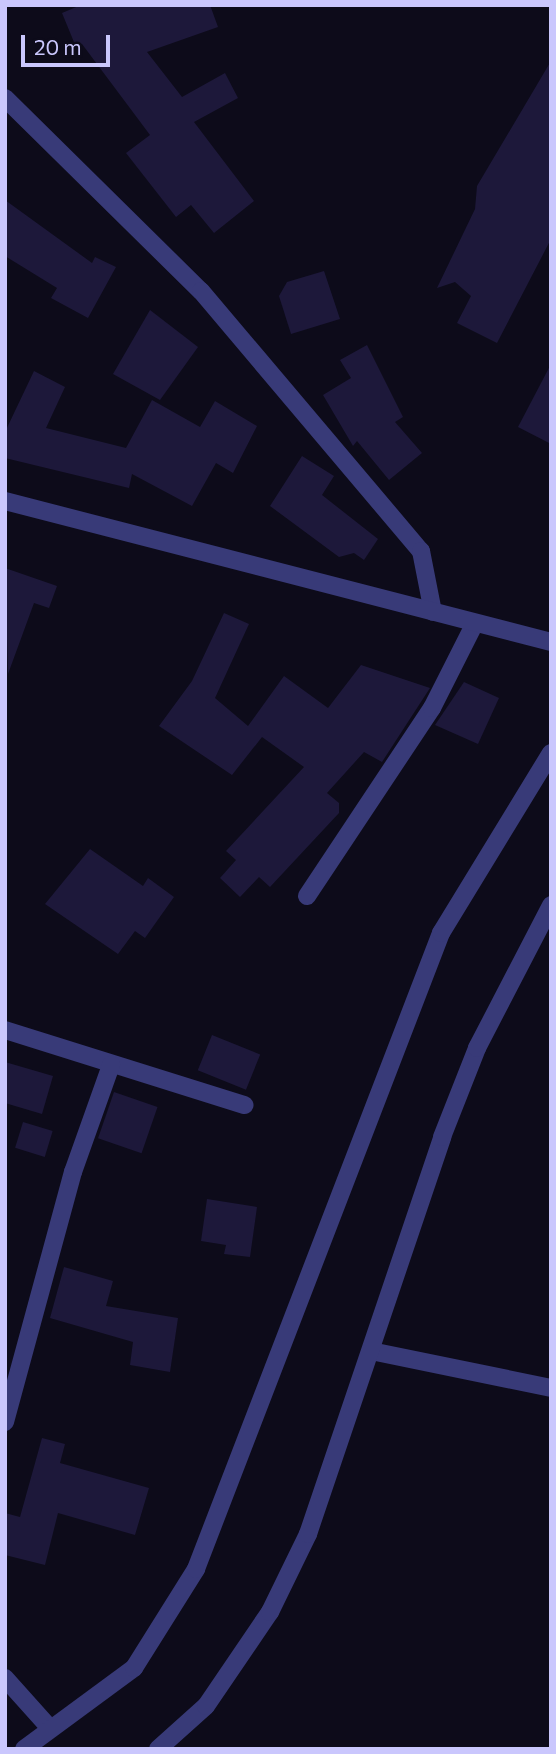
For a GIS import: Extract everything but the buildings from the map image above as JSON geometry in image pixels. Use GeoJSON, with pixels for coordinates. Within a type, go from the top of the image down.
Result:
{"type":"FeatureCollection","features":[{"type":"Feature","properties":{"kind":"street"},"geometry":{"type":"LineString","coordinates":[[5,97],[201,291],[421,551],[433,612]]}},
{"type":"Feature","properties":{"kind":"street"},"geometry":{"type":"LineString","coordinates":[[5,501],[474,625],[551,642]]}},
{"type":"Feature","properties":{"kind":"street"},"geometry":{"type":"LineString","coordinates":[[307,896],[432,709],[474,625]]}},
{"type":"Feature","properties":{"kind":"street"},"geometry":{"type":"LineString","coordinates":[[24,1749],[48,1726],[91,1704],[134,1668],[196,1569],[441,933],[551,753]]}},
{"type":"Feature","properties":{"kind":"street"},"geometry":{"type":"LineString","coordinates":[[158,1749],[205,1706],[270,1612],[308,1534],[477,1048],[551,905]]}},
{"type":"Feature","properties":{"kind":"street"},"geometry":{"type":"LineString","coordinates":[[5,1030],[244,1105]]}},
{"type":"Feature","properties":{"kind":"street"},"geometry":{"type":"LineString","coordinates":[[5,1422],[73,1172],[111,1065]]}},
{"type":"Feature","properties":{"kind":"street"},"geometry":{"type":"LineString","coordinates":[[371,1352],[551,1388]]}},
{"type":"Feature","properties":{"kind":"street"},"geometry":{"type":"LineString","coordinates":[[5,1678],[48,1726]]}}]}
